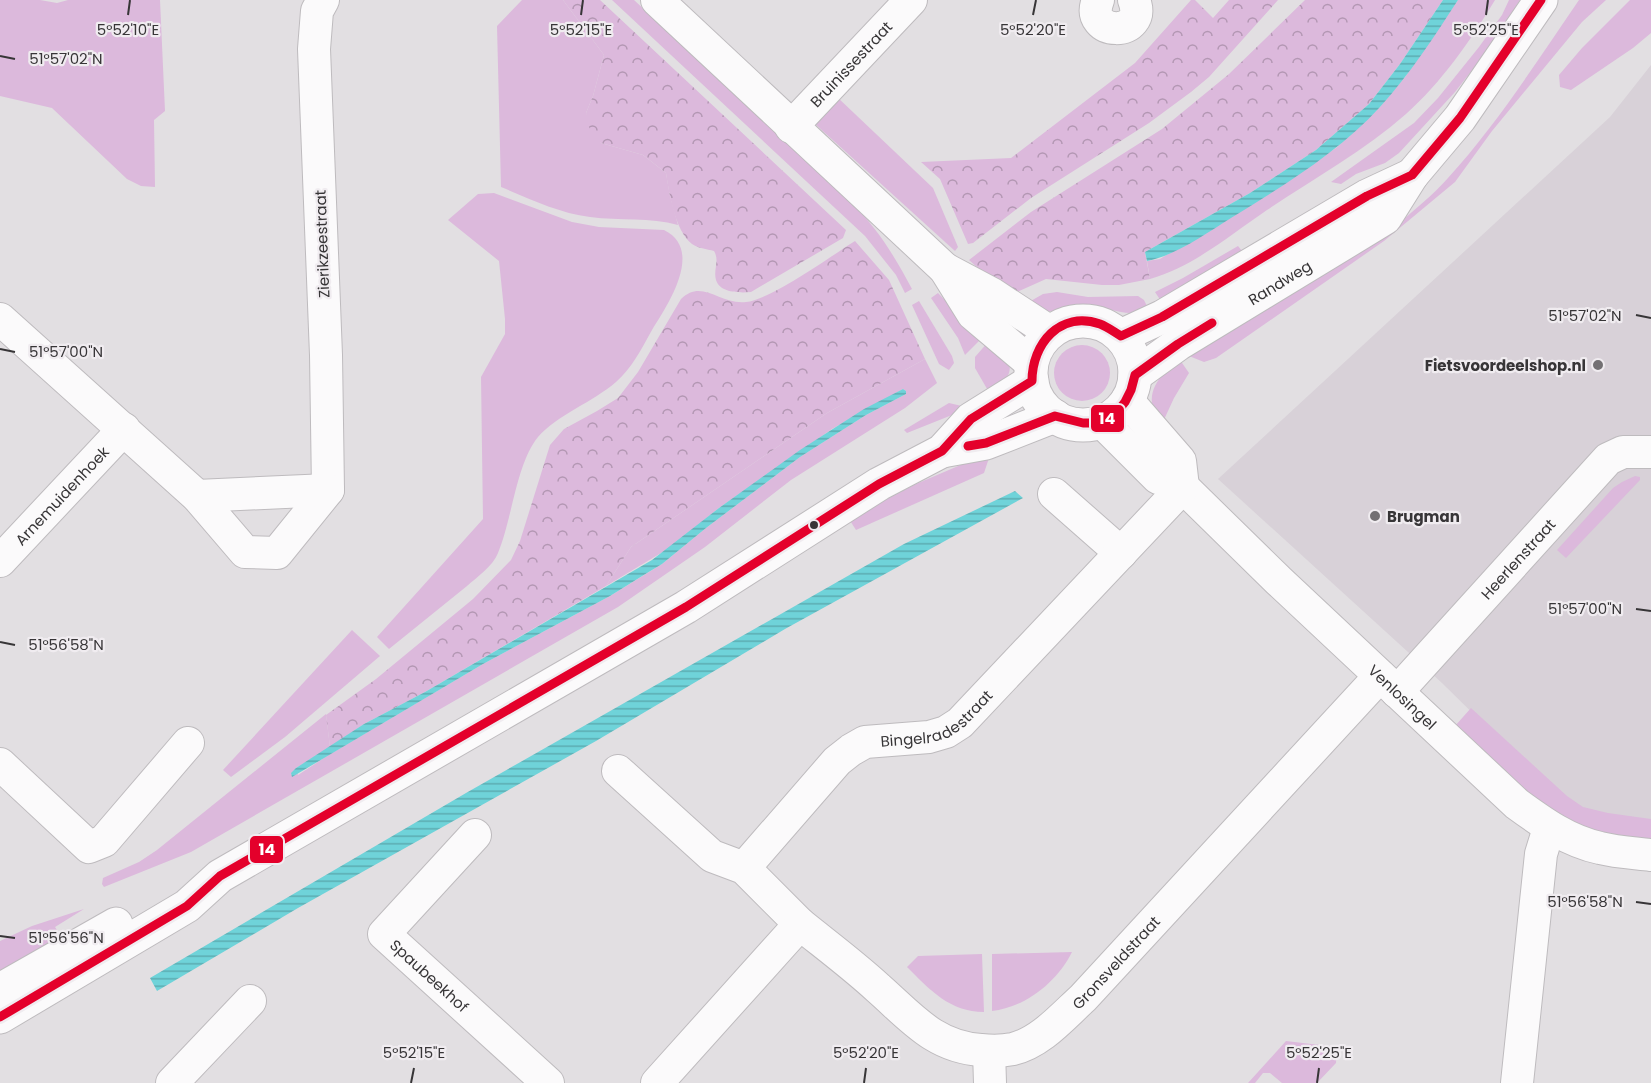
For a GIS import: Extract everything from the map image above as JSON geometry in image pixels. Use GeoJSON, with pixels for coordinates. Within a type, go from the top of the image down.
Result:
{"type":"FeatureCollection","features":[{"type":"Feature","properties":{"kind":"street","name":"Zierikzeestraat"},"geometry":{"type":"LineString","coordinates":[[323,0],[317,11],[314,49],[328,490]]}},
{"type":"Feature","properties":{"kind":"street"},"geometry":{"type":"LineString","coordinates":[[657,0],[945,269],[992,294],[1050,332]]}},
{"type":"Feature","properties":{"kind":"street","name":"Bruinissestraat"},"geometry":{"type":"LineString","coordinates":[[791,127],[910,0]]}},
{"type":"Feature","properties":{"kind":"street"},"geometry":{"type":"LineString","coordinates":[[1098,0],[1097,16],[1102,24],[1110,29],[1120,29],[1129,25],[1135,17],[1134,0]]}},
{"type":"Feature","properties":{"kind":"street","name":"Randweg"},"geometry":{"type":"LineString","coordinates":[[1131,388],[1178,344],[1385,218],[1412,175],[1460,118],[1541,0]]}},
{"type":"Feature","properties":{"kind":"street","name":"Randweg"},"geometry":{"type":"LineString","coordinates":[[1121,336],[1162,317],[1367,196],[1412,175]]}},
{"type":"Feature","properties":{"kind":"street"},"geometry":{"type":"LineString","coordinates":[[945,269],[973,314],[1032,372]]}},
{"type":"Feature","properties":{"kind":"street"},"geometry":{"type":"LineString","coordinates":[[0,319],[197,496],[245,552],[276,553],[328,490]]}},
{"type":"Feature","properties":{"kind":"street"},"geometry":{"type":"LineString","coordinates":[[1078,321],[1094,322],[1108,327],[1121,336],[1134,361],[1131,388],[1111,417],[1101,422],[1070,423],[1055,416],[1040,401],[1032,372],[1038,347],[1050,332],[1063,324],[1078,321]]}},
{"type":"Feature","properties":{"kind":"street"},"geometry":{"type":"LineString","coordinates":[[942,451],[971,419],[1032,372]]}},
{"type":"Feature","properties":{"kind":"street"},"geometry":{"type":"LineString","coordinates":[[1131,388],[1180,461],[1183,487]]}},
{"type":"Feature","properties":{"kind":"street"},"geometry":{"type":"LineString","coordinates":[[0,990],[176,891],[220,876],[686,607],[879,484],[942,451],[986,443],[1055,416]]}},
{"type":"Feature","properties":{"kind":"street","name":"Venlosingel"},"geometry":{"type":"LineString","coordinates":[[1101,422],[1158,478],[1183,487],[1517,804],[1549,828],[1575,841],[1601,849],[1651,855]]}},
{"type":"Feature","properties":{"kind":"street","name":"Arnemuidenhoek"},"geometry":{"type":"LineString","coordinates":[[0,561],[124,429]]}},
{"type":"Feature","properties":{"kind":"street","name":"Heerlenstraat"},"geometry":{"type":"LineString","coordinates":[[1388,684],[1608,459],[1623,452],[1651,452]]}},
{"type":"Feature","properties":{"kind":"street","name":"Bingelradestraat"},"geometry":{"type":"LineString","coordinates":[[744,868],[837,761],[851,750],[866,742],[929,737],[946,732],[960,723],[1183,487]]}},
{"type":"Feature","properties":{"kind":"street"},"geometry":{"type":"LineString","coordinates":[[197,496],[328,490]]}},
{"type":"Feature","properties":{"kind":"street"},"geometry":{"type":"LineString","coordinates":[[1054,494],[1121,553]]}},
{"type":"Feature","properties":{"kind":"street","name":"Gronsveldstraat"},"geometry":{"type":"LineString","coordinates":[[800,924],[932,1036],[950,1044],[989,1051],[1012,1049],[1030,1042],[1046,1032],[1083,998],[1388,684]]}},
{"type":"Feature","properties":{"kind":"street"},"geometry":{"type":"LineString","coordinates":[[0,764],[89,847],[104,841],[188,743]]}},
{"type":"Feature","properties":{"kind":"street"},"geometry":{"type":"LineString","coordinates":[[618,771],[712,856],[744,868],[800,924],[657,1083]]}},
{"type":"Feature","properties":{"kind":"street"},"geometry":{"type":"LineString","coordinates":[[1517,1083],[1541,854],[1549,828]]}},
{"type":"Feature","properties":{"kind":"street","name":"Spaubeekhof"},"geometry":{"type":"LineString","coordinates":[[475,835],[384,934],[548,1083]]}},
{"type":"Feature","properties":{"kind":"street"},"geometry":{"type":"LineString","coordinates":[[0,1017],[187,906],[220,876]]}},
{"type":"Feature","properties":{"kind":"street"},"geometry":{"type":"LineString","coordinates":[[172,1083],[250,1001]]}},
{"type":"Feature","properties":{"kind":"street"},"geometry":{"type":"LineString","coordinates":[[989,1051],[990,1083]]}},
{"type":"Feature","properties":{"kind":"shaded area"},"geometry":{"type":"Polygon","coordinates":[[[1651,65],[1651,829],[1576,815],[1442,683],[1218,479],[1610,117],[1651,65]]]}},
{"type":"Feature","properties":{"kind":"green space"},"geometry":{"type":"Polygon","coordinates":[[[0,0],[40,0],[57,3],[68,0],[160,0],[165,111],[154,120],[155,187],[141,186],[127,179],[52,108],[0,96],[0,0]]]}},
{"type":"Feature","properties":{"kind":"green space"},"geometry":{"type":"Polygon","coordinates":[[[522,0],[563,0],[604,55],[586,113],[601,143],[643,155],[666,173],[678,225],[657,221],[578,215],[545,205],[501,187],[497,26],[522,0]]]}},
{"type":"Feature","properties":{"kind":"green space"},"geometry":{"type":"Polygon","coordinates":[[[563,0],[600,0],[846,230],[843,238],[751,292],[736,292],[722,288],[716,280],[714,251],[694,245],[681,230],[674,211],[666,173],[643,155],[601,143],[590,131],[586,113],[604,55],[563,0]]]}},
{"type":"Feature","properties":{"kind":"green space"},"geometry":{"type":"Polygon","coordinates":[[[612,0],[634,0],[852,203],[885,244],[912,289],[905,293],[896,275],[865,236],[612,0]]]}},
{"type":"Feature","properties":{"kind":"green space"},"geometry":{"type":"Polygon","coordinates":[[[1191,0],[1195,0],[1213,18],[1229,0],[1278,0],[1209,77],[1191,92],[1149,123],[1031,198],[973,243],[968,244],[940,179],[921,162],[1011,158],[1135,63],[1191,0]]]}},
{"type":"Feature","properties":{"kind":"green space"},"geometry":{"type":"Polygon","coordinates":[[[1305,0],[1443,0],[1400,64],[1369,104],[1316,150],[1250,193],[1145,252],[1150,279],[1119,285],[1102,285],[1046,279],[1017,292],[1005,292],[969,260],[1031,212],[1162,129],[1229,74],[1305,0]]]}},
{"type":"Feature","properties":{"kind":"green space"},"geometry":{"type":"Polygon","coordinates":[[[1458,0],[1495,0],[1455,60],[1406,114],[1356,152],[1211,249],[1181,267],[1150,279],[1147,261],[1160,259],[1336,148],[1379,108],[1405,77],[1458,0]]]}},
{"type":"Feature","properties":{"kind":"green space"},"geometry":{"type":"Polygon","coordinates":[[[1509,0],[1520,0],[1483,56],[1455,92],[1399,153],[1385,163],[1356,174],[1341,184],[1331,182],[1414,123],[1438,98],[1479,47],[1502,15],[1509,0]]]}},
{"type":"Feature","properties":{"kind":"green space"},"geometry":{"type":"Polygon","coordinates":[[[1579,0],[1606,0],[1582,22],[1492,131],[1455,182],[1384,241],[1216,358],[1204,362],[1189,356],[1397,225],[1430,196],[1484,136],[1579,0]]]}},
{"type":"Feature","properties":{"kind":"green space"},"geometry":{"type":"Polygon","coordinates":[[[1630,0],[1651,0],[1651,33],[1571,90],[1560,87],[1559,75],[1582,48],[1630,0]]]}},
{"type":"Feature","properties":{"kind":"green space"},"geometry":{"type":"Polygon","coordinates":[[[836,96],[933,188],[958,247],[955,251],[814,123],[836,96]]]}},
{"type":"Feature","properties":{"kind":"green space"},"geometry":{"type":"Polygon","coordinates":[[[494,193],[572,222],[599,227],[664,230],[676,239],[682,251],[679,278],[666,307],[636,358],[622,376],[607,389],[555,422],[538,437],[524,462],[503,540],[492,562],[467,586],[389,649],[377,637],[483,519],[481,377],[505,334],[499,261],[448,220],[478,194],[494,193]]]}},
{"type":"Feature","properties":{"kind":"green space"},"geometry":{"type":"Polygon","coordinates":[[[855,241],[889,280],[925,359],[827,413],[631,547],[606,586],[425,692],[364,724],[330,747],[326,715],[376,679],[473,599],[511,560],[520,541],[550,445],[564,429],[618,398],[638,372],[681,299],[696,291],[737,302],[757,299],[786,285],[855,241]]]}},
{"type":"Feature","properties":{"kind":"green space"},"geometry":{"type":"Polygon","coordinates":[[[1238,246],[1246,256],[1163,304],[1155,292],[1183,278],[1238,246]]]}},
{"type":"Feature","properties":{"kind":"green space"},"geometry":{"type":"Polygon","coordinates":[[[1057,292],[1088,297],[1138,296],[1144,300],[1149,310],[1130,313],[1097,306],[1079,305],[1046,311],[1029,302],[1043,294],[1057,292]]]}},
{"type":"Feature","properties":{"kind":"green space"},"geometry":{"type":"Polygon","coordinates":[[[938,293],[982,338],[965,355],[958,338],[931,298],[938,293]]]}},
{"type":"Feature","properties":{"kind":"green space"},"geometry":{"type":"Polygon","coordinates":[[[919,301],[952,356],[954,363],[949,370],[939,364],[912,305],[919,301]]]}},
{"type":"Feature","properties":{"kind":"green space"},"geometry":{"type":"Polygon","coordinates":[[[989,341],[1004,356],[1010,368],[1005,379],[990,394],[975,368],[975,357],[989,341]]]}},
{"type":"Feature","properties":{"kind":"green space"},"geometry":{"type":"Polygon","coordinates":[[[1082,345],[1093,347],[1102,353],[1108,362],[1110,373],[1108,384],[1102,393],[1093,399],[1082,401],[1071,399],[1062,393],[1056,384],[1054,373],[1056,362],[1062,353],[1071,347],[1082,345]]]}},
{"type":"Feature","properties":{"kind":"green space"},"geometry":{"type":"Polygon","coordinates":[[[925,359],[937,383],[905,408],[791,480],[705,547],[618,607],[191,852],[104,887],[102,884],[103,878],[139,862],[157,850],[326,714],[330,747],[296,768],[298,775],[483,664],[610,596],[662,564],[800,457],[866,415],[906,394],[906,391],[903,389],[832,429],[719,508],[671,547],[606,586],[631,547],[827,413],[925,359]]]}},
{"type":"Feature","properties":{"kind":"green space"},"geometry":{"type":"Polygon","coordinates":[[[1180,360],[1189,373],[1162,424],[1155,414],[1153,392],[1159,379],[1180,360]]]}},
{"type":"Feature","properties":{"kind":"green space"},"geometry":{"type":"Polygon","coordinates":[[[949,403],[966,407],[907,433],[904,430],[949,403]]]}},
{"type":"Feature","properties":{"kind":"green space"},"geometry":{"type":"Polygon","coordinates":[[[991,452],[984,473],[856,530],[849,519],[916,484],[991,452]]]}},
{"type":"Feature","properties":{"kind":"green space"},"geometry":{"type":"Polygon","coordinates":[[[1635,476],[1640,477],[1640,480],[1566,558],[1557,550],[1613,488],[1635,476]]]}},
{"type":"Feature","properties":{"kind":"green space"},"geometry":{"type":"Polygon","coordinates":[[[352,630],[380,656],[285,737],[231,777],[223,770],[352,630]]]}},
{"type":"Feature","properties":{"kind":"green space"},"geometry":{"type":"Polygon","coordinates":[[[1471,708],[1567,796],[1583,807],[1651,819],[1651,842],[1596,832],[1579,826],[1545,807],[1513,782],[1455,726],[1471,708]]]}},
{"type":"Feature","properties":{"kind":"green space"},"geometry":{"type":"Polygon","coordinates":[[[84,909],[55,927],[64,941],[0,979],[0,941],[32,926],[84,909]]]}},
{"type":"Feature","properties":{"kind":"green space"},"geometry":{"type":"Polygon","coordinates":[[[1072,952],[1058,973],[1039,991],[1017,1004],[992,1011],[992,954],[1072,952]]]}},
{"type":"Feature","properties":{"kind":"green space"},"geometry":{"type":"Polygon","coordinates":[[[982,954],[984,1012],[972,1011],[951,1004],[941,998],[907,967],[918,956],[982,954]]]}},
{"type":"Feature","properties":{"kind":"green space"},"geometry":{"type":"Polygon","coordinates":[[[1286,1041],[1337,1047],[1336,1063],[1317,1083],[1282,1083],[1270,1073],[1263,1073],[1255,1083],[1248,1083],[1286,1041]]]}},
{"type":"Feature","properties":{"kind":"water"},"geometry":{"type":"Polygon","coordinates":[[[1443,0],[1458,0],[1401,82],[1380,107],[1347,139],[1290,181],[1201,237],[1169,254],[1147,261],[1145,252],[1250,193],[1316,150],[1369,104],[1400,64],[1443,0]]]}},
{"type":"Feature","properties":{"kind":"water"},"geometry":{"type":"Polygon","coordinates":[[[903,389],[906,394],[866,415],[800,457],[662,564],[610,596],[483,664],[292,777],[291,773],[296,768],[364,724],[425,692],[652,560],[800,450],[864,409],[903,389]]]}},
{"type":"Feature","properties":{"kind":"water"},"geometry":{"type":"Polygon","coordinates":[[[1015,491],[1023,498],[785,629],[596,741],[298,908],[157,991],[150,978],[466,793],[904,544],[1015,491]]]}},
{"type":"Feature","properties":{"kind":"transit line","name":"14"},"geometry":{"type":"LineString","coordinates":[[0,1017],[187,906],[220,876],[686,607],[879,484],[942,451],[971,419],[1032,381],[1033,367],[1043,343],[1061,326],[1086,321],[1103,325],[1121,336],[1162,317],[1367,196],[1412,175],[1460,118],[1541,0]]}},
{"type":"Feature","properties":{"kind":"transit line","name":"14"},"geometry":{"type":"LineString","coordinates":[[968,446],[986,443],[1055,416],[1083,423],[1096,423],[1107,419],[1125,402],[1135,375],[1212,323]]}},
{"type":"Feature","properties":{"kind":"place","name":"Fietsvoordeelshop.nl"},"geometry":{"type":"Point","coordinates":[1598,365]}},
{"type":"Feature","properties":{"kind":"place","name":"Brugman"},"geometry":{"type":"Point","coordinates":[1375,516]}}]}
